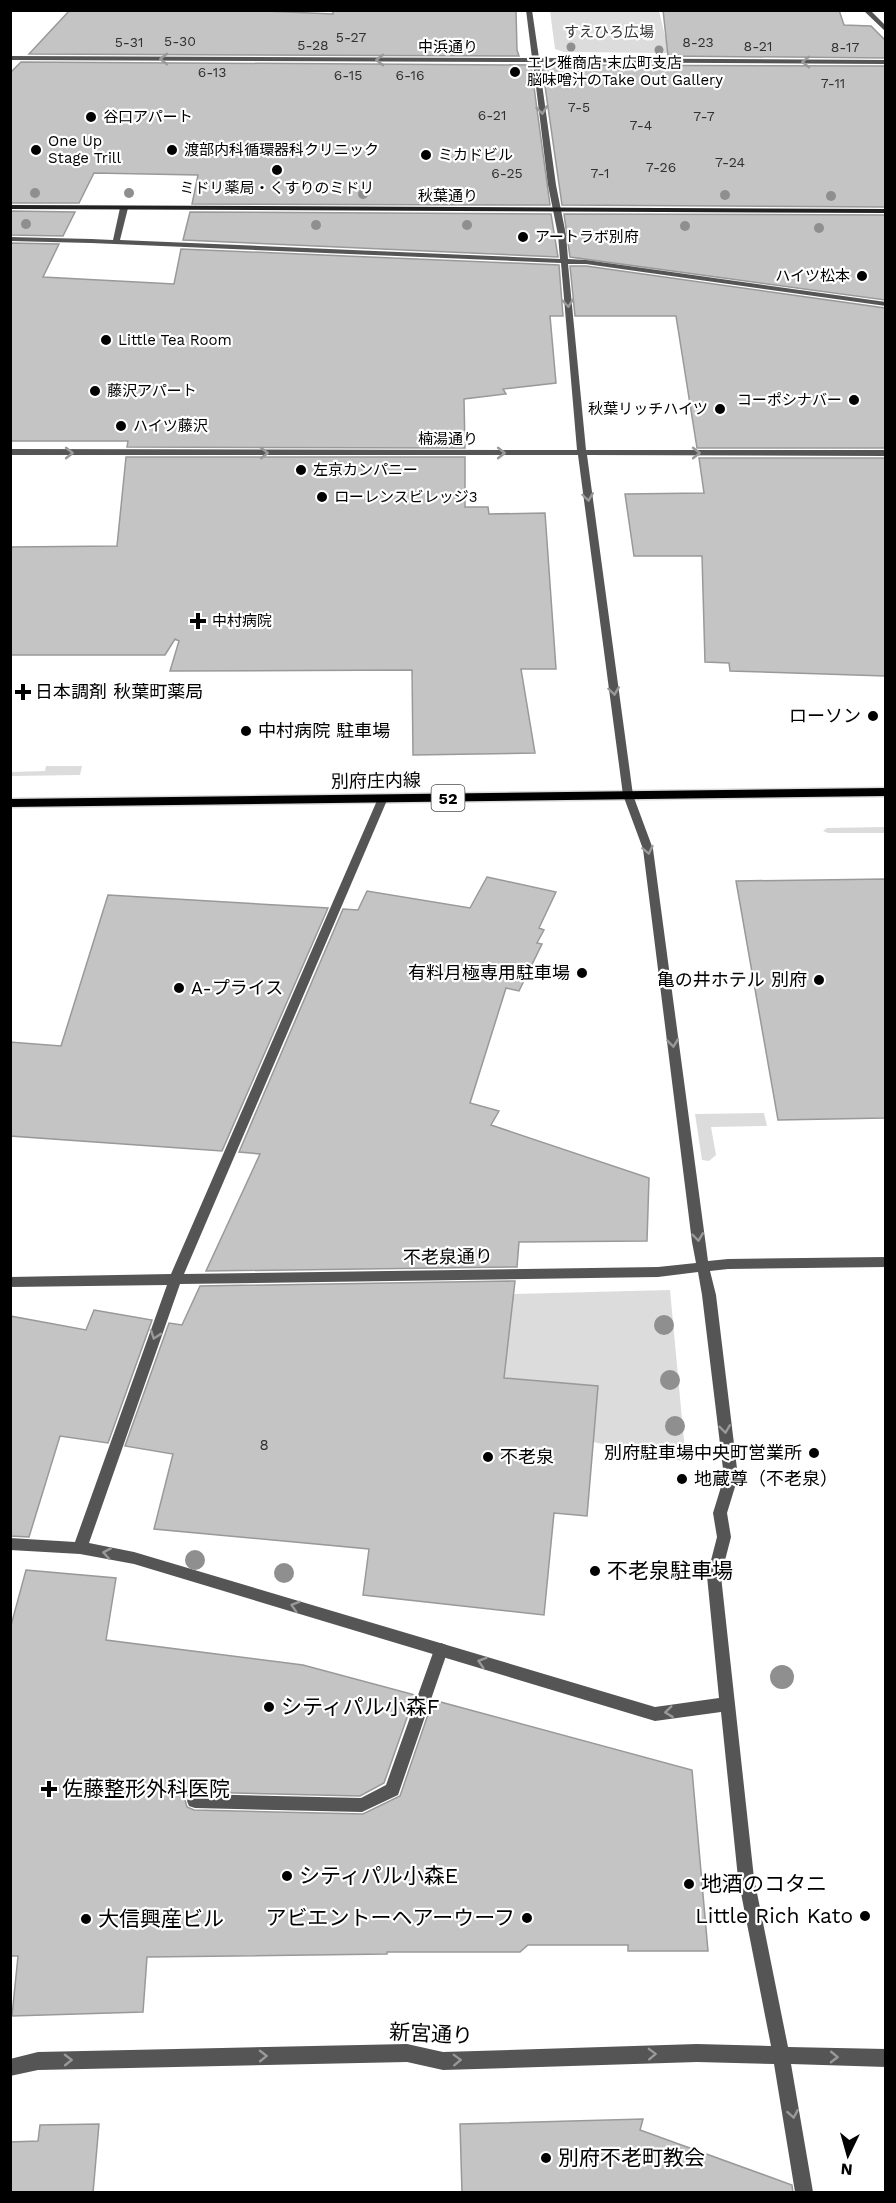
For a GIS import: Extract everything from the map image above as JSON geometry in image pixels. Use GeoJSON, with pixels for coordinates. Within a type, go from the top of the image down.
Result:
{"type":"FeatureCollection","features":[{"type":"Feature","properties":{"kind":"main road","name":"別府庄内線"},"geometry":{"type":"LineString","coordinates":[[10,803],[885,792]]}},
{"type":"Feature","properties":{"kind":"street"},"geometry":{"type":"LineString","coordinates":[[529,10],[564,261],[582,453],[628,795],[648,849],[698,1242],[710,1295],[731,1477],[720,1513],[723,1537],[714,1576],[727,1704],[746,1878],[756,1913],[768,1993],[799,2146],[804,2193]]}},
{"type":"Feature","properties":{"kind":"street"},"geometry":{"type":"LineString","coordinates":[[866,10],[885,30]]}},
{"type":"Feature","properties":{"kind":"street","name":"中浜通り"},"geometry":{"type":"LineString","coordinates":[[10,58],[885,62]]}},
{"type":"Feature","properties":{"kind":"street","name":"秋葉通り"},"geometry":{"type":"LineString","coordinates":[[10,207],[885,211]]}},
{"type":"Feature","properties":{"kind":"street"},"geometry":{"type":"LineString","coordinates":[[116,242],[124,208]]}},
{"type":"Feature","properties":{"kind":"street"},"geometry":{"type":"LineString","coordinates":[[10,239],[564,261],[885,304]]}},
{"type":"Feature","properties":{"kind":"street","name":"楠湯通り"},"geometry":{"type":"LineString","coordinates":[[10,452],[885,453]]}},
{"type":"Feature","properties":{"kind":"street"},"geometry":{"type":"LineString","coordinates":[[80,1548],[175,1280],[384,798]]}},
{"type":"Feature","properties":{"kind":"street","name":"不老泉通り"},"geometry":{"type":"LineString","coordinates":[[10,1282],[658,1272],[728,1264],[885,1262]]}},
{"type":"Feature","properties":{"kind":"street"},"geometry":{"type":"LineString","coordinates":[[10,1544],[80,1548],[134,1558],[655,1714],[727,1704]]}},
{"type":"Feature","properties":{"kind":"street"},"geometry":{"type":"LineString","coordinates":[[195,1802],[362,1804],[392,1790],[441,1650]]}},
{"type":"Feature","properties":{"kind":"street","name":"新宮通り"},"geometry":{"type":"LineString","coordinates":[[10,2068],[38,2061],[407,2053],[443,2061],[697,2053],[885,2058]]}},
{"type":"Feature","properties":{"kind":"green space","name":"すえひろ広場"},"geometry":{"type":"Polygon","coordinates":[[[550,11],[659,11],[669,53],[564,52],[555,49],[550,11]]]}},
{"type":"Feature","properties":{"kind":"green space"},"geometry":{"type":"Polygon","coordinates":[[[46,766],[82,766],[80,775],[11,776],[11,772],[45,771],[46,766]]]}},
{"type":"Feature","properties":{"kind":"green space"},"geometry":{"type":"Polygon","coordinates":[[[885,827],[885,833],[828,833],[823,831],[827,828],[885,827]]]}},
{"type":"Feature","properties":{"kind":"green space"},"geometry":{"type":"Polygon","coordinates":[[[764,1113],[767,1126],[711,1127],[716,1155],[709,1161],[702,1160],[695,1114],[764,1113]]]}},
{"type":"Feature","properties":{"kind":"green space"},"geometry":{"type":"Polygon","coordinates":[[[670,1290],[686,1462],[593,1442],[598,1386],[504,1378],[513,1294],[670,1290]]]}},
{"type":"Feature","properties":{"kind":"building"},"geometry":{"type":"Polygon","coordinates":[[[70,10],[242,10],[333,14],[333,10],[516,10],[519,56],[29,54],[70,10]]]}},
{"type":"Feature","properties":{"kind":"building"},"geometry":{"type":"Polygon","coordinates":[[[663,10],[839,10],[844,25],[871,26],[885,40],[885,58],[668,56],[663,10]]]}},
{"type":"Feature","properties":{"kind":"building"},"geometry":{"type":"Polygon","coordinates":[[[21,62],[531,65],[550,205],[192,204],[198,175],[94,173],[79,203],[10,203],[10,73],[21,62]]]}},
{"type":"Feature","properties":{"kind":"building"},"geometry":{"type":"Polygon","coordinates":[[[542,65],[885,66],[885,207],[562,205],[542,65]]]}},
{"type":"Feature","properties":{"kind":"building"},"geometry":{"type":"Polygon","coordinates":[[[10,211],[75,212],[63,236],[10,235],[10,211]]]}},
{"type":"Feature","properties":{"kind":"building"},"geometry":{"type":"Polygon","coordinates":[[[190,212],[551,214],[558,257],[183,240],[190,212]]]}},
{"type":"Feature","properties":{"kind":"building"},"geometry":{"type":"Polygon","coordinates":[[[564,214],[885,215],[885,300],[570,257],[564,214]]]}},
{"type":"Feature","properties":{"kind":"building"},"geometry":{"type":"Polygon","coordinates":[[[10,243],[59,244],[43,277],[174,284],[181,249],[559,265],[563,316],[550,316],[556,383],[503,389],[506,394],[464,399],[465,448],[127,447],[128,441],[10,441],[10,243]]]}},
{"type":"Feature","properties":{"kind":"building"},"geometry":{"type":"Polygon","coordinates":[[[570,266],[586,266],[885,308],[885,448],[697,448],[676,316],[575,316],[570,266]]]}},
{"type":"Feature","properties":{"kind":"building"},"geometry":{"type":"Polygon","coordinates":[[[126,457],[465,457],[465,507],[488,507],[489,514],[545,513],[556,669],[521,669],[535,753],[413,755],[412,670],[170,671],[179,641],[175,639],[165,655],[10,655],[10,547],[117,546],[126,457]]]}},
{"type":"Feature","properties":{"kind":"building"},"geometry":{"type":"Polygon","coordinates":[[[699,458],[885,458],[885,676],[730,671],[729,663],[705,662],[702,556],[634,556],[625,494],[704,493],[699,458]]]}},
{"type":"Feature","properties":{"kind":"building"},"geometry":{"type":"Polygon","coordinates":[[[487,877],[556,892],[539,928],[544,930],[537,943],[542,944],[519,991],[506,988],[470,1103],[499,1111],[491,1125],[649,1178],[647,1241],[519,1242],[517,1267],[206,1271],[260,1154],[239,1152],[343,909],[358,910],[367,891],[470,908],[487,877]]]}},
{"type":"Feature","properties":{"kind":"building","name":"亀の井ホテル 別府"},"geometry":{"type":"Polygon","coordinates":[[[885,879],[885,1118],[778,1120],[736,881],[885,879]]]}},
{"type":"Feature","properties":{"kind":"building","name":"A-プライス"},"geometry":{"type":"Polygon","coordinates":[[[108,895],[328,908],[222,1151],[10,1136],[10,1042],[61,1046],[108,895]]]}},
{"type":"Feature","properties":{"kind":"building"},"geometry":{"type":"Polygon","coordinates":[[[515,1281],[504,1378],[598,1386],[587,1516],[554,1513],[544,1615],[363,1595],[369,1549],[154,1529],[173,1454],[125,1446],[169,1323],[182,1325],[200,1286],[515,1281]]]}},
{"type":"Feature","properties":{"kind":"building"},"geometry":{"type":"Polygon","coordinates":[[[94,1310],[152,1320],[108,1443],[60,1436],[29,1537],[10,1536],[10,1316],[86,1330],[94,1310]]]}},
{"type":"Feature","properties":{"kind":"building"},"geometry":{"type":"Polygon","coordinates":[[[26,1570],[116,1578],[106,1640],[303,1665],[415,1695],[384,1783],[360,1796],[195,1792],[188,1794],[185,1800],[187,1807],[194,1810],[363,1814],[400,1796],[433,1700],[692,1770],[708,1951],[628,1951],[628,1945],[528,1945],[520,1952],[147,1957],[143,2012],[12,2016],[18,1956],[10,1956],[10,1629],[26,1570]]]}},
{"type":"Feature","properties":{"kind":"building","name":"別府不老町教会"},"geometry":{"type":"Polygon","coordinates":[[[643,2119],[640,2130],[792,2185],[793,2193],[462,2193],[460,2124],[643,2119]]]}},
{"type":"Feature","properties":{"kind":"building"},"geometry":{"type":"Polygon","coordinates":[[[99,2124],[93,2193],[10,2193],[10,2142],[38,2141],[40,2125],[99,2124]]]}},
{"type":"Feature","properties":{"kind":"place","name":"エレ雅商店 末広町支店 脳味噌汁のTake Out Gallery"},"geometry":{"type":"Point","coordinates":[515,72]}},
{"type":"Feature","properties":{"kind":"place","name":"谷口アパート"},"geometry":{"type":"Point","coordinates":[91,117]}},
{"type":"Feature","properties":{"kind":"place","name":"One Up Stage Trill"},"geometry":{"type":"Point","coordinates":[36,150]}},
{"type":"Feature","properties":{"kind":"place","name":"渡部内科循環器科クリニック"},"geometry":{"type":"Point","coordinates":[172,150]}},
{"type":"Feature","properties":{"kind":"place","name":"ミカドビル"},"geometry":{"type":"Point","coordinates":[426,155]}},
{"type":"Feature","properties":{"kind":"place","name":"ミドリ薬局・くすりのミドリ"},"geometry":{"type":"Point","coordinates":[277,170]}},
{"type":"Feature","properties":{"kind":"place","name":"アートラボ別府"},"geometry":{"type":"Point","coordinates":[523,237]}},
{"type":"Feature","properties":{"kind":"place","name":"ハイツ松本"},"geometry":{"type":"Point","coordinates":[862,276]}},
{"type":"Feature","properties":{"kind":"place","name":"Little Tea Room"},"geometry":{"type":"Point","coordinates":[106,340]}},
{"type":"Feature","properties":{"kind":"place","name":"藤沢アパート"},"geometry":{"type":"Point","coordinates":[95,391]}},
{"type":"Feature","properties":{"kind":"place","name":"コーポシナバー"},"geometry":{"type":"Point","coordinates":[854,400]}},
{"type":"Feature","properties":{"kind":"place","name":"秋葉リッチハイツ"},"geometry":{"type":"Point","coordinates":[720,409]}},
{"type":"Feature","properties":{"kind":"place","name":"ハイツ藤沢"},"geometry":{"type":"Point","coordinates":[121,426]}},
{"type":"Feature","properties":{"kind":"place","name":"左京カンパニー"},"geometry":{"type":"Point","coordinates":[301,470]}},
{"type":"Feature","properties":{"kind":"place","name":"ローレンスビレッジ3"},"geometry":{"type":"Point","coordinates":[322,497]}},
{"type":"Feature","properties":{"kind":"place","name":"中村病院"},"geometry":{"type":"Point","coordinates":[198,621]}},
{"type":"Feature","properties":{"kind":"place","name":"日本調剤 秋葉町薬局"},"geometry":{"type":"Point","coordinates":[23,692]}},
{"type":"Feature","properties":{"kind":"place","name":"ローソン"},"geometry":{"type":"Point","coordinates":[873,716]}},
{"type":"Feature","properties":{"kind":"place","name":"中村病院 駐車場"},"geometry":{"type":"Point","coordinates":[246,731]}},
{"type":"Feature","properties":{"kind":"place","name":"有料月極専用駐車場"},"geometry":{"type":"Point","coordinates":[582,973]}},
{"type":"Feature","properties":{"kind":"place","name":"亀の井ホテル 別府"},"geometry":{"type":"Point","coordinates":[819,980]}},
{"type":"Feature","properties":{"kind":"place","name":"A-プライス"},"geometry":{"type":"Point","coordinates":[179,988]}},
{"type":"Feature","properties":{"kind":"place","name":"別府駐車場中央町営業所"},"geometry":{"type":"Point","coordinates":[814,1453]}},
{"type":"Feature","properties":{"kind":"place","name":"不老泉"},"geometry":{"type":"Point","coordinates":[488,1457]}},
{"type":"Feature","properties":{"kind":"place","name":"地蔵尊（不老泉）"},"geometry":{"type":"Point","coordinates":[682,1479]}},
{"type":"Feature","properties":{"kind":"place","name":"不老泉駐車場"},"geometry":{"type":"Point","coordinates":[595,1571]}},
{"type":"Feature","properties":{"kind":"place","name":"シティパル小森F"},"geometry":{"type":"Point","coordinates":[269,1707]}},
{"type":"Feature","properties":{"kind":"place","name":"佐藤整形外科医院"},"geometry":{"type":"Point","coordinates":[49,1789]}},
{"type":"Feature","properties":{"kind":"place","name":"シティパル小森E"},"geometry":{"type":"Point","coordinates":[287,1876]}},
{"type":"Feature","properties":{"kind":"place","name":"地酒のコタニ"},"geometry":{"type":"Point","coordinates":[689,1884]}},
{"type":"Feature","properties":{"kind":"place","name":"Little Rich Kato"},"geometry":{"type":"Point","coordinates":[865,1916]}},
{"type":"Feature","properties":{"kind":"place","name":"アビエントーヘアーウーフ"},"geometry":{"type":"Point","coordinates":[527,1918]}},
{"type":"Feature","properties":{"kind":"place","name":"大信興産ビル"},"geometry":{"type":"Point","coordinates":[86,1919]}},
{"type":"Feature","properties":{"kind":"place","name":"別府不老町教会"},"geometry":{"type":"Point","coordinates":[546,2158]}}]}
